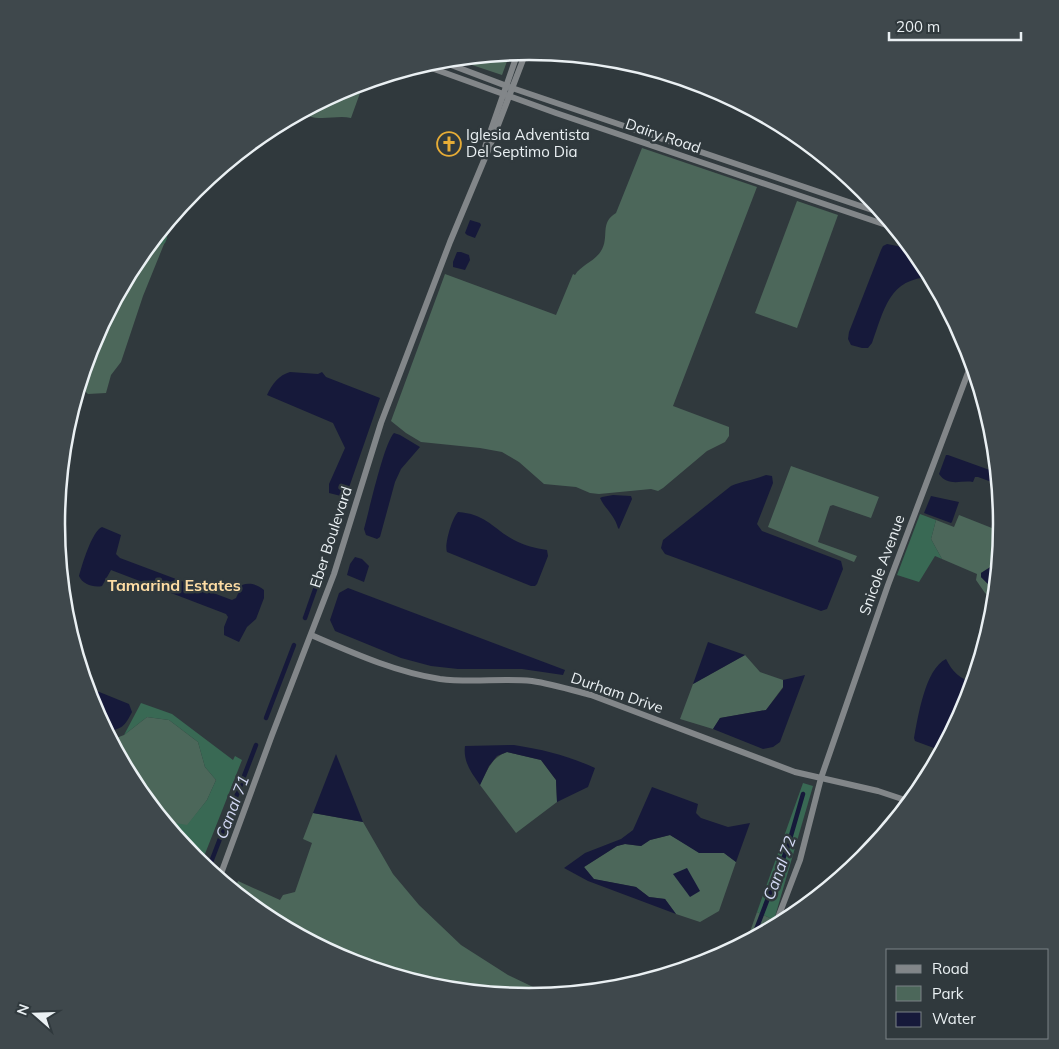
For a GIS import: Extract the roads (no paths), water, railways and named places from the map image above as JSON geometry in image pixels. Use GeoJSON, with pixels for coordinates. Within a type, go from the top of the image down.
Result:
{"type":"FeatureCollection","features":[{"type":"Feature","properties":{"kind":"street","name":"Eber Boulevard"},"geometry":{"type":"LineString","coordinates":[[221,872],[334,574],[381,423],[506,96],[516,60]]}},
{"type":"Feature","properties":{"kind":"street","name":"Eber Boulevard"},"geometry":{"type":"LineString","coordinates":[[509,87],[522,60]]}},
{"type":"Feature","properties":{"kind":"street","name":"Dairy Road"},"geometry":{"type":"LineString","coordinates":[[455,66],[509,87],[871,209]]}},
{"type":"Feature","properties":{"kind":"street","name":"Dairy Road"},"geometry":{"type":"LineString","coordinates":[[437,69],[506,96],[759,182],[881,220]]}},
{"type":"Feature","properties":{"kind":"street"},"geometry":{"type":"LineString","coordinates":[[759,182],[763,172]]}},
{"type":"Feature","properties":{"kind":"street","name":"Snicole Avenue"},"geometry":{"type":"LineString","coordinates":[[778,917],[800,860],[821,778],[911,522],[968,372]]}},
{"type":"Feature","properties":{"kind":"street","name":"Durham Drive"},"geometry":{"type":"LineString","coordinates":[[310,635],[375,662],[421,676],[471,682],[531,681],[560,686],[591,695],[795,772],[878,791],[904,800]]}},
{"type":"Feature","properties":{"kind":"water"},"geometry":{"type":"Polygon","coordinates":[[[470,220],[481,225],[475,238],[465,233],[470,220]]]}},
{"type":"Feature","properties":{"kind":"water"},"geometry":{"type":"Polygon","coordinates":[[[887,244],[902,248],[923,278],[906,283],[897,290],[885,308],[872,343],[868,348],[862,348],[851,345],[848,339],[849,332],[883,246],[887,244]]]}},
{"type":"Feature","properties":{"kind":"water"},"geometry":{"type":"Polygon","coordinates":[[[457,252],[469,255],[470,260],[465,270],[453,267],[457,252]]]}},
{"type":"Feature","properties":{"kind":"water"},"geometry":{"type":"Polygon","coordinates":[[[290,372],[318,374],[322,372],[326,377],[380,398],[345,499],[329,493],[329,484],[345,448],[333,423],[267,395],[276,380],[290,372]]]}},
{"type":"Feature","properties":{"kind":"water"},"geometry":{"type":"Polygon","coordinates":[[[394,433],[420,447],[401,469],[395,482],[380,537],[377,539],[366,535],[364,529],[381,463],[394,433]]]}},
{"type":"Feature","properties":{"kind":"water"},"geometry":{"type":"Polygon","coordinates":[[[946,455],[948,455],[991,470],[992,482],[978,477],[975,477],[973,482],[950,482],[939,474],[946,455]]]}},
{"type":"Feature","properties":{"kind":"water"},"geometry":{"type":"Polygon","coordinates":[[[766,475],[772,476],[773,483],[757,524],[762,531],[841,561],[843,569],[827,609],[821,611],[665,554],[661,548],[663,540],[731,486],[766,475]]]}},
{"type":"Feature","properties":{"kind":"water"},"geometry":{"type":"Polygon","coordinates":[[[613,495],[631,496],[632,499],[619,529],[600,498],[613,495]]]}},
{"type":"Feature","properties":{"kind":"water"},"geometry":{"type":"Polygon","coordinates":[[[931,496],[959,502],[951,523],[924,513],[931,496]]]}},
{"type":"Feature","properties":{"kind":"water"},"geometry":{"type":"Polygon","coordinates":[[[458,512],[468,513],[488,522],[522,544],[547,550],[548,556],[537,584],[531,586],[447,552],[449,532],[458,512]]]}},
{"type":"Feature","properties":{"kind":"water"},"geometry":{"type":"Polygon","coordinates":[[[102,527],[121,535],[116,554],[120,558],[232,600],[236,598],[242,585],[251,584],[259,587],[264,590],[264,598],[256,619],[247,627],[239,642],[224,635],[224,627],[228,617],[226,614],[111,570],[102,586],[92,586],[85,583],[79,576],[80,571],[91,541],[102,527]]]}},
{"type":"Feature","properties":{"kind":"water"},"geometry":{"type":"Polygon","coordinates":[[[355,557],[362,559],[369,566],[364,582],[347,575],[350,564],[355,557]]]}},
{"type":"Feature","properties":{"kind":"water"},"geometry":{"type":"Polygon","coordinates":[[[992,566],[990,586],[981,577],[981,573],[992,566]]]}},
{"type":"Feature","properties":{"kind":"water"},"geometry":{"type":"Polygon","coordinates":[[[348,588],[565,670],[563,675],[522,669],[458,669],[431,666],[401,658],[335,631],[330,620],[339,593],[348,588]]]}},
{"type":"Feature","properties":{"kind":"water"},"geometry":{"type":"Polygon","coordinates":[[[708,642],[745,655],[693,684],[708,642]]]}},
{"type":"Feature","properties":{"kind":"water"},"geometry":{"type":"Polygon","coordinates":[[[946,659],[957,674],[967,680],[959,702],[936,749],[915,741],[914,738],[924,694],[939,664],[946,659]]]}},
{"type":"Feature","properties":{"kind":"water"},"geometry":{"type":"Polygon","coordinates":[[[805,675],[780,742],[773,747],[763,749],[713,729],[720,718],[766,710],[783,688],[783,680],[805,675]]]}},
{"type":"Feature","properties":{"kind":"water"},"geometry":{"type":"Polygon","coordinates":[[[96,691],[129,704],[132,712],[125,724],[113,730],[96,691]]]}},
{"type":"Feature","properties":{"kind":"water"},"geometry":{"type":"Polygon","coordinates":[[[514,745],[555,754],[595,768],[588,787],[557,802],[556,780],[541,760],[507,752],[497,756],[489,766],[480,785],[466,762],[465,746],[514,745]]]}},
{"type":"Feature","properties":{"kind":"water"},"geometry":{"type":"Polygon","coordinates":[[[336,754],[363,822],[313,813],[336,754]]]}},
{"type":"Feature","properties":{"kind":"water"},"geometry":{"type":"Polygon","coordinates":[[[652,787],[698,804],[696,813],[701,818],[728,827],[750,823],[736,862],[724,853],[699,853],[670,835],[650,840],[641,846],[625,844],[617,846],[584,867],[594,879],[636,887],[649,897],[665,899],[676,914],[588,881],[564,868],[585,853],[621,839],[633,830],[652,787]]]}},
{"type":"Feature","properties":{"kind":"water"},"geometry":{"type":"Polygon","coordinates":[[[687,868],[700,891],[690,897],[673,874],[687,868]]]}},
{"type":"Feature","properties":{"kind":"waterway","name":"Canal 71"},"geometry":{"type":"LineString","coordinates":[[305,618],[318,581]]}},
{"type":"Feature","properties":{"kind":"waterway","name":"Canal 71"},"geometry":{"type":"LineString","coordinates":[[266,718],[294,645]]}},
{"type":"Feature","properties":{"kind":"waterway","name":"Canal 71"},"geometry":{"type":"LineString","coordinates":[[211,862],[256,745]]}},
{"type":"Feature","properties":{"kind":"waterway","name":"Canal 72"},"geometry":{"type":"LineString","coordinates":[[756,930],[788,846],[803,794]]}},
{"type":"Feature","properties":{"kind":"place","name":"Iglesia Adventista Del Septimo Dia"},"geometry":{"type":"Point","coordinates":[449,144]}},
{"type":"Feature","properties":{"kind":"district","name":"Tamarind Estates"},"geometry":{"type":"Point","coordinates":[174,585]}}]}
